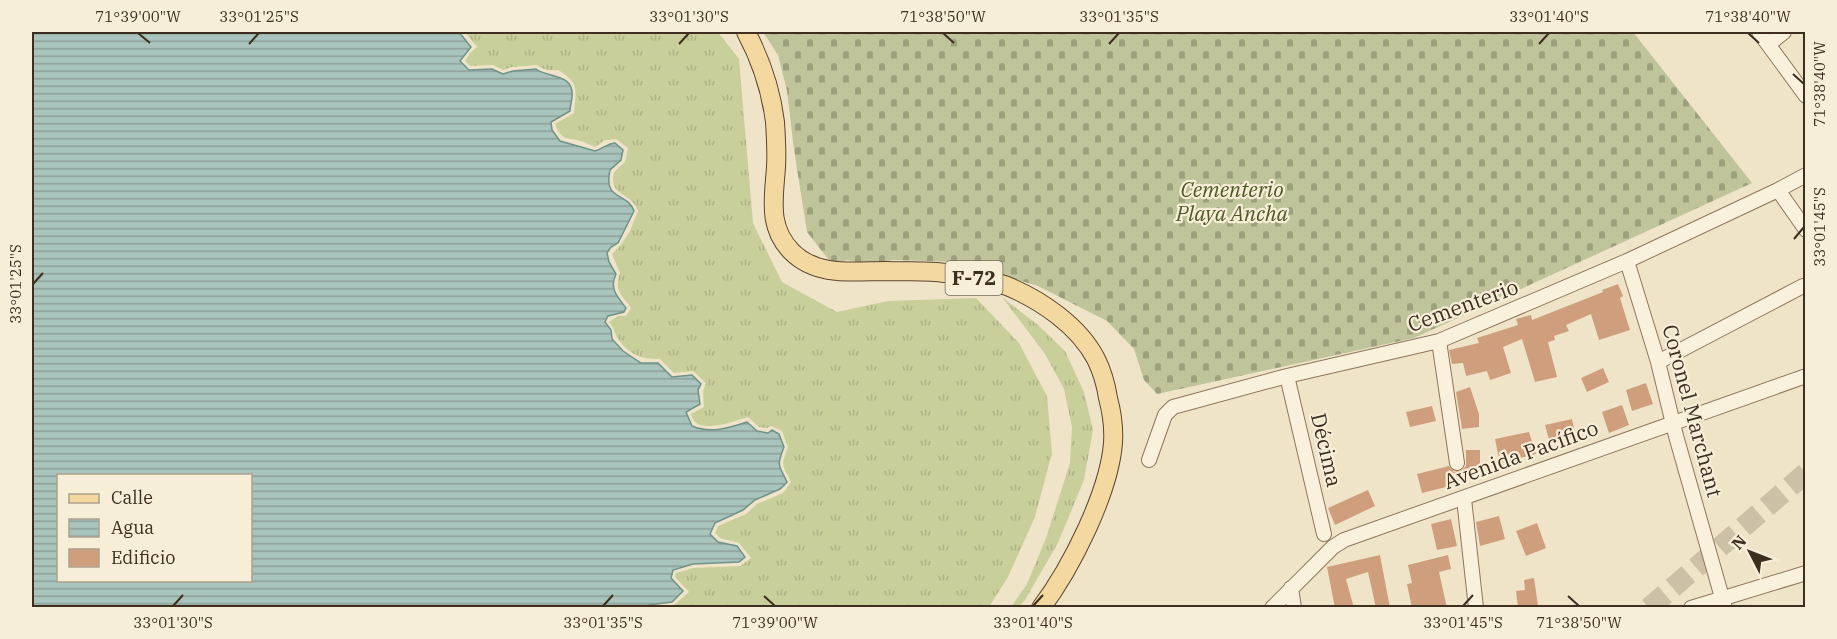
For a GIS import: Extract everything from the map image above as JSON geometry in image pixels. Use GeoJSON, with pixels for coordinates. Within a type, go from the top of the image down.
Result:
{"type":"FeatureCollection","features":[{"type":"Feature","properties":{"kind":"main road","name":"F-72"},"geometry":{"type":"LineString","coordinates":[[746,32],[766,80],[774,120],[776,165],[772,197],[773,217],[780,236],[792,253],[809,265],[829,271],[943,272],[1006,285],[1054,312],[1087,344],[1097,360],[1106,386],[1113,419],[1113,443],[1109,468],[1083,536],[1041,608]]}},
{"type":"Feature","properties":{"kind":"street"},"geometry":{"type":"LineString","coordinates":[[1759,32],[1806,96]]}},
{"type":"Feature","properties":{"kind":"street"},"geometry":{"type":"LineString","coordinates":[[1769,44],[1784,32]]}},
{"type":"Feature","properties":{"kind":"street","name":"Cementerio"},"geometry":{"type":"LineString","coordinates":[[1149,460],[1165,416],[1173,407],[1287,376],[1439,341],[1627,261],[1806,175]]}},
{"type":"Feature","properties":{"kind":"street"},"geometry":{"type":"LineString","coordinates":[[1778,190],[1806,230]]}},
{"type":"Feature","properties":{"kind":"street","name":"Coronel Marchant"},"geometry":{"type":"LineString","coordinates":[[1627,261],[1658,362],[1724,603]]}},
{"type":"Feature","properties":{"kind":"street"},"geometry":{"type":"LineString","coordinates":[[1658,362],[1803,286]]}},
{"type":"Feature","properties":{"kind":"street"},"geometry":{"type":"LineString","coordinates":[[1439,341],[1457,463]]}},
{"type":"Feature","properties":{"kind":"street","name":"Décima"},"geometry":{"type":"LineString","coordinates":[[1287,376],[1324,534]]}},
{"type":"Feature","properties":{"kind":"street","name":"Avenida Pacífico"},"geometry":{"type":"LineString","coordinates":[[1272,608],[1333,547],[1344,540],[1806,376]]}},
{"type":"Feature","properties":{"kind":"street"},"geometry":{"type":"LineString","coordinates":[[1464,499],[1476,608]]}},
{"type":"Feature","properties":{"kind":"street"},"geometry":{"type":"LineString","coordinates":[[1690,608],[1724,603],[1806,573]]}},
{"type":"Feature","properties":{"kind":"street"},"geometry":{"type":"LineString","coordinates":[[1291,588],[1294,608]]}},
{"type":"Feature","properties":{"kind":"green space"},"geometry":{"type":"Polygon","coordinates":[[[465,32],[718,32],[739,59],[753,223],[782,282],[837,312],[888,301],[976,298],[1019,343],[1047,396],[1052,453],[1035,517],[1008,577],[989,607],[658,607],[673,606],[689,592],[675,577],[676,573],[693,568],[740,566],[751,558],[739,543],[720,538],[715,533],[718,526],[746,514],[757,504],[783,493],[791,482],[784,466],[788,447],[782,431],[771,426],[759,427],[748,417],[713,426],[700,425],[695,422],[691,414],[704,407],[703,391],[706,383],[693,371],[674,373],[660,359],[636,355],[618,339],[609,322],[618,316],[626,316],[631,308],[618,288],[620,273],[612,254],[630,231],[638,211],[630,200],[617,190],[613,180],[614,172],[625,162],[628,148],[616,139],[605,140],[595,147],[562,136],[555,124],[574,113],[576,93],[570,79],[558,70],[547,70],[537,65],[503,70],[493,65],[470,66],[465,61],[477,47],[465,32]]]}},
{"type":"Feature","properties":{"kind":"green space","name":"Cementerio Playa Ancha"},"geometry":{"type":"Polygon","coordinates":[[[763,32],[1633,32],[1752,183],[1414,338],[1157,394],[1144,380],[1134,349],[1107,321],[1038,286],[958,262],[893,260],[871,265],[847,260],[832,264],[807,232],[787,91],[778,55],[763,32]]]}},
{"type":"Feature","properties":{"kind":"green space"},"geometry":{"type":"Polygon","coordinates":[[[1002,297],[1038,325],[1065,351],[1084,392],[1093,430],[1084,480],[1058,543],[1018,608],[1011,607],[1027,584],[1046,538],[1070,463],[1072,427],[1064,389],[1045,354],[1002,297]]]}},
{"type":"Feature","properties":{"kind":"water"},"geometry":{"type":"Polygon","coordinates":[[[32,32],[459,32],[471,47],[460,61],[469,70],[492,69],[503,74],[536,69],[569,83],[572,98],[570,111],[551,122],[552,130],[560,141],[595,151],[615,143],[623,150],[621,160],[610,170],[610,187],[613,192],[631,205],[634,211],[618,243],[607,253],[616,274],[613,284],[615,292],[626,308],[624,312],[608,316],[605,322],[611,330],[612,339],[623,351],[641,363],[658,363],[672,377],[692,375],[701,384],[698,390],[700,404],[686,412],[692,426],[713,430],[747,422],[757,431],[768,433],[772,430],[779,434],[784,447],[780,469],[787,482],[780,489],[755,500],[743,510],[715,523],[710,534],[718,542],[737,546],[745,557],[739,562],[693,564],[673,570],[671,578],[683,591],[672,602],[646,607],[32,607],[32,32]]]}},
{"type":"Feature","properties":{"kind":"building"},"geometry":{"type":"Polygon","coordinates":[[[1618,284],[1623,296],[1620,298],[1630,330],[1599,340],[1591,314],[1566,325],[1569,331],[1554,336],[1555,340],[1548,342],[1557,377],[1535,382],[1522,339],[1503,347],[1511,373],[1490,380],[1487,371],[1466,376],[1463,363],[1452,364],[1449,350],[1479,343],[1477,338],[1518,325],[1516,319],[1531,315],[1532,320],[1618,284]]]}},
{"type":"Feature","properties":{"kind":"building"},"geometry":{"type":"Polygon","coordinates":[[[1603,368],[1609,382],[1587,392],[1581,378],[1603,368]]]}},
{"type":"Feature","properties":{"kind":"building"},"geometry":{"type":"Polygon","coordinates":[[[1646,383],[1653,404],[1632,411],[1626,390],[1646,383]]]}},
{"type":"Feature","properties":{"kind":"building"},"geometry":{"type":"Polygon","coordinates":[[[1470,387],[1479,414],[1479,427],[1462,429],[1456,392],[1470,387]]]}},
{"type":"Feature","properties":{"kind":"building"},"geometry":{"type":"Polygon","coordinates":[[[1622,405],[1629,425],[1609,433],[1602,412],[1622,405]]]}},
{"type":"Feature","properties":{"kind":"building"},"geometry":{"type":"Polygon","coordinates":[[[1432,406],[1436,421],[1410,427],[1406,412],[1432,406]]]}},
{"type":"Feature","properties":{"kind":"building"},"geometry":{"type":"Polygon","coordinates":[[[1572,419],[1576,437],[1550,443],[1545,425],[1572,419]]]}},
{"type":"Feature","properties":{"kind":"building"},"geometry":{"type":"Polygon","coordinates":[[[1529,432],[1536,454],[1500,463],[1495,439],[1529,432]]]}},
{"type":"Feature","properties":{"kind":"building"},"geometry":{"type":"Polygon","coordinates":[[[1466,450],[1480,450],[1480,472],[1451,473],[1454,485],[1422,493],[1417,474],[1449,466],[1454,472],[1462,470],[1466,466],[1466,450]]]}},
{"type":"Feature","properties":{"kind":"building"},"geometry":{"type":"Polygon","coordinates":[[[1368,490],[1375,506],[1335,525],[1328,508],[1368,490]]]}},
{"type":"Feature","properties":{"kind":"building"},"geometry":{"type":"Polygon","coordinates":[[[1499,516],[1505,539],[1480,546],[1476,522],[1499,516]]]}},
{"type":"Feature","properties":{"kind":"building"},"geometry":{"type":"Polygon","coordinates":[[[1451,519],[1457,546],[1437,550],[1431,524],[1451,519]]]}},
{"type":"Feature","properties":{"kind":"building"},"geometry":{"type":"Polygon","coordinates":[[[1537,523],[1546,548],[1526,556],[1516,531],[1537,523]]]}},
{"type":"Feature","properties":{"kind":"building"},"geometry":{"type":"Polygon","coordinates":[[[1380,555],[1390,608],[1376,608],[1368,572],[1346,579],[1354,608],[1335,608],[1327,567],[1380,555]]]}},
{"type":"Feature","properties":{"kind":"building"},"geometry":{"type":"Polygon","coordinates":[[[1448,555],[1451,569],[1439,572],[1447,608],[1412,608],[1407,584],[1412,583],[1408,565],[1448,555]]]}},
{"type":"Feature","properties":{"kind":"building"},"geometry":{"type":"Polygon","coordinates":[[[1534,578],[1538,606],[1518,608],[1516,591],[1525,590],[1524,580],[1534,578]]]}},
{"type":"Feature","properties":{"kind":"tunnel"},"geometry":{"type":"LineString","coordinates":[[1649,608],[1806,473]]}}]}
